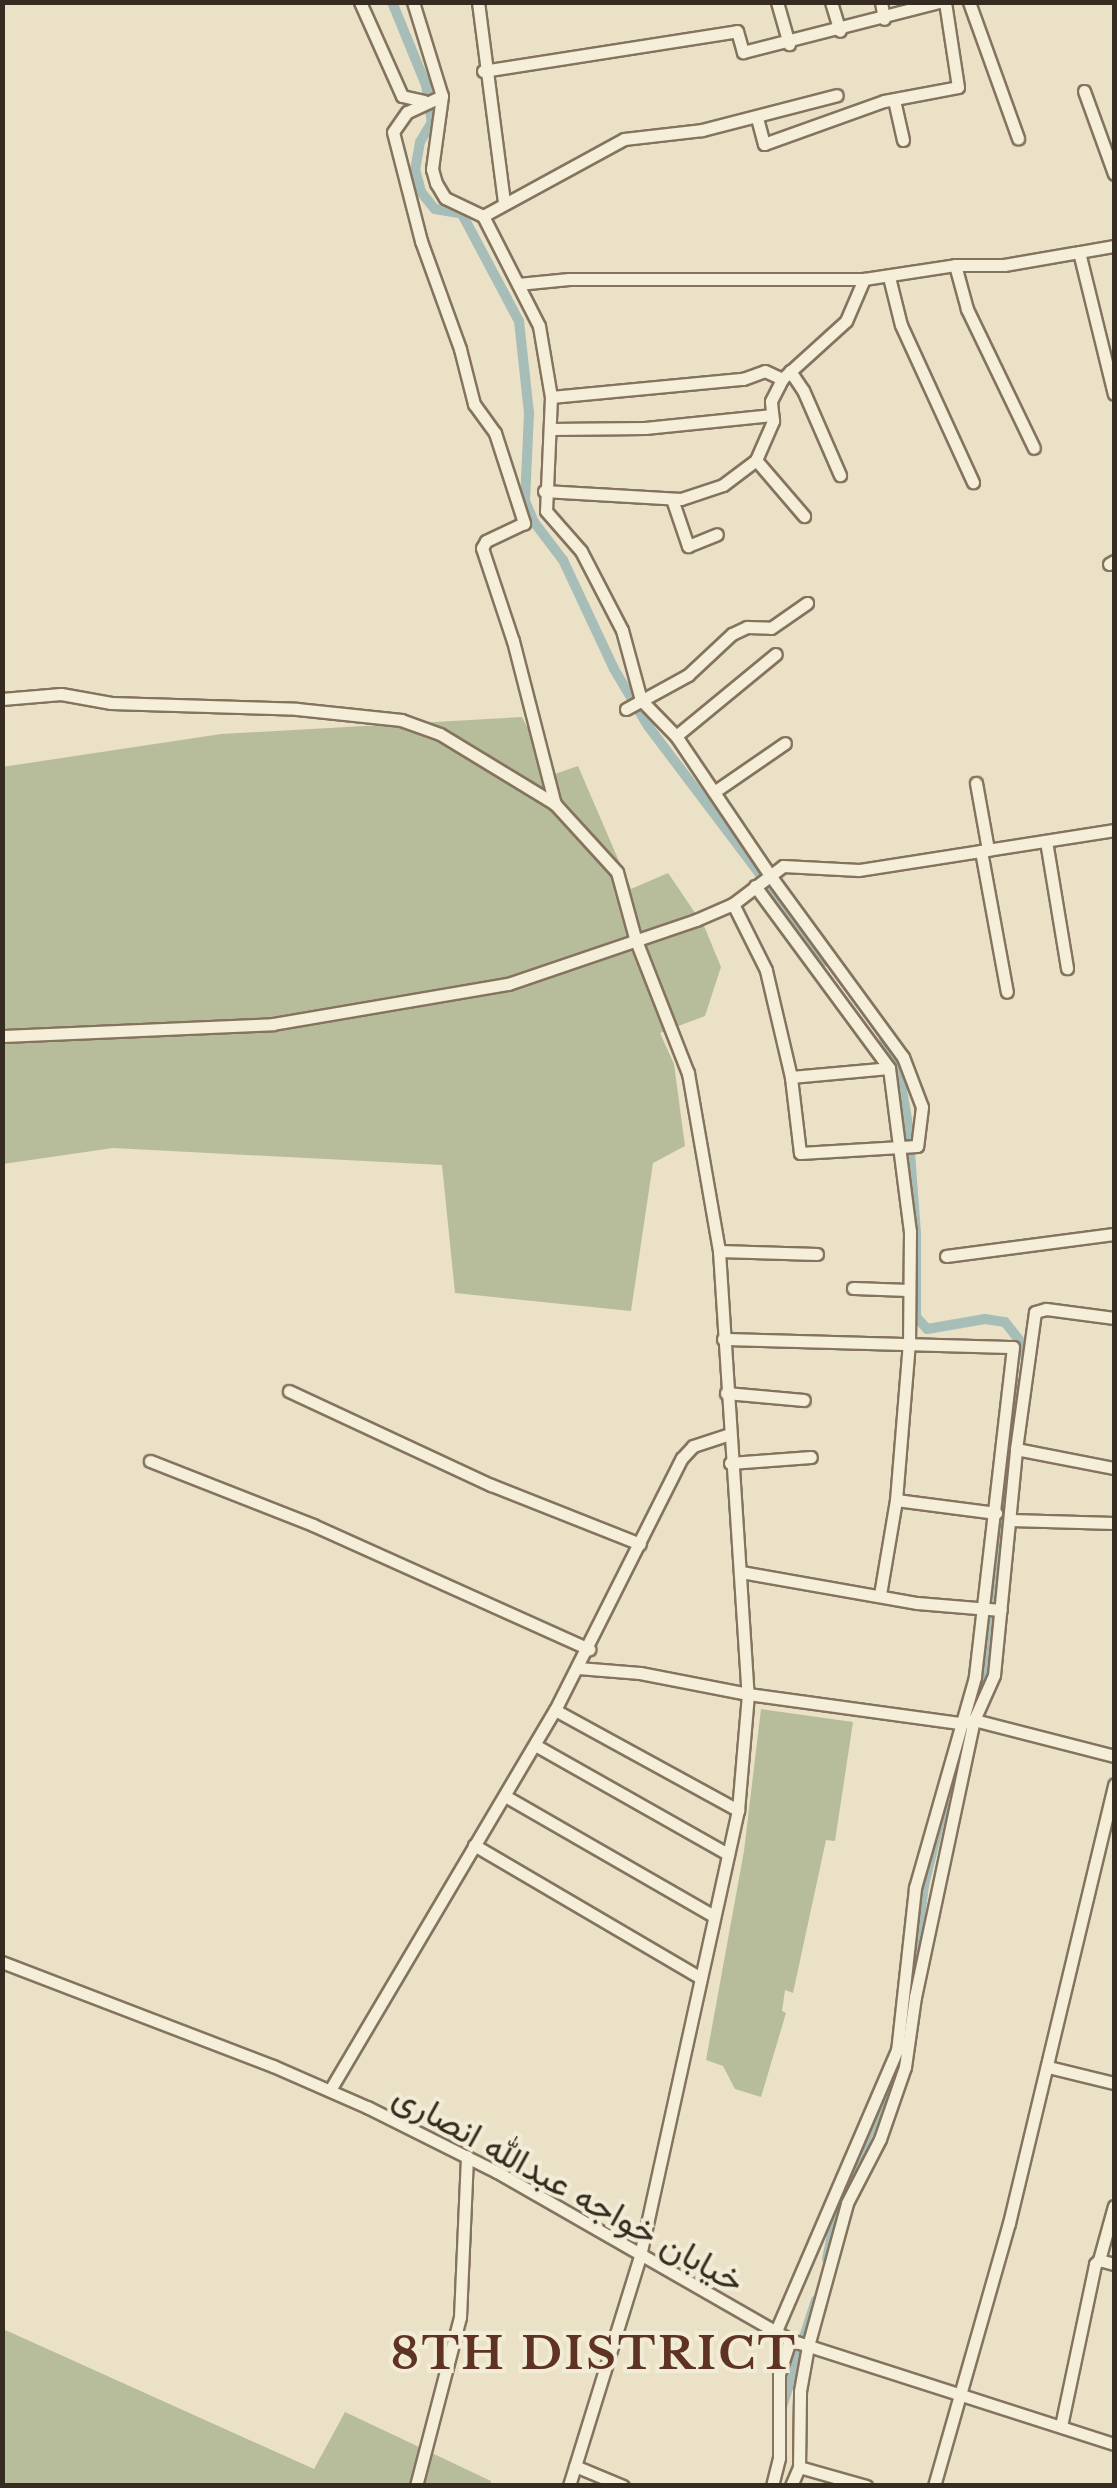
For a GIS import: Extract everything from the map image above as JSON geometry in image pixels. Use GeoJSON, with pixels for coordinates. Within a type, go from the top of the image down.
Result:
{"type":"FeatureCollection","features":[{"type":"Feature","properties":{"kind":"street"},"geometry":{"type":"LineString","coordinates":[[360,2],[402,96],[422,101]]}},
{"type":"Feature","properties":{"kind":"street"},"geometry":{"type":"LineString","coordinates":[[413,2],[442,96],[432,169],[436,183],[444,198],[482,216],[539,326],[552,397],[544,491],[546,511],[581,550],[622,630],[641,700],[676,736],[769,874],[902,1056],[922,1107],[918,1146],[800,1153],[791,1077],[766,970],[733,904]]}},
{"type":"Feature","properties":{"kind":"street"},"geometry":{"type":"LineString","coordinates":[[478,2],[504,202]]}},
{"type":"Feature","properties":{"kind":"street"},"geometry":{"type":"LineString","coordinates":[[777,2],[788,44]]}},
{"type":"Feature","properties":{"kind":"street"},"geometry":{"type":"LineString","coordinates":[[831,2],[840,31]]}},
{"type":"Feature","properties":{"kind":"street"},"geometry":{"type":"LineString","coordinates":[[881,2],[884,18]]}},
{"type":"Feature","properties":{"kind":"street"},"geometry":{"type":"LineString","coordinates":[[484,71],[737,31],[744,52],[840,31],[942,2],[958,87],[894,100],[764,144],[758,118]]}},
{"type":"Feature","properties":{"kind":"street"},"geometry":{"type":"LineString","coordinates":[[969,2],[1018,138]]}},
{"type":"Feature","properties":{"kind":"street"},"geometry":{"type":"LineString","coordinates":[[1084,91],[1114,174]]}},
{"type":"Feature","properties":{"kind":"street"},"geometry":{"type":"LineString","coordinates":[[482,216],[624,139],[758,118],[838,95]]}},
{"type":"Feature","properties":{"kind":"street"},"geometry":{"type":"LineString","coordinates":[[442,96],[422,101],[408,112],[394,132],[421,241],[460,349],[474,404],[495,433],[524,523]]}},
{"type":"Feature","properties":{"kind":"street"},"geometry":{"type":"LineString","coordinates":[[894,100],[903,140]]}},
{"type":"Feature","properties":{"kind":"street"},"geometry":{"type":"LineString","coordinates":[[518,284],[569,279],[864,279],[955,265],[1004,265],[1114,246]]}},
{"type":"Feature","properties":{"kind":"street"},"geometry":{"type":"LineString","coordinates":[[1078,252],[1114,390]]}},
{"type":"Feature","properties":{"kind":"street"},"geometry":{"type":"LineString","coordinates":[[955,265],[968,308],[1034,448]]}},
{"type":"Feature","properties":{"kind":"street"},"geometry":{"type":"LineString","coordinates":[[889,277],[908,340],[972,482]]}},
{"type":"Feature","properties":{"kind":"street"},"geometry":{"type":"LineString","coordinates":[[544,491],[672,498],[723,484],[756,460],[772,415],[770,401],[786,376],[846,321],[864,279]]}},
{"type":"Feature","properties":{"kind":"street"},"geometry":{"type":"LineString","coordinates":[[552,397],[742,379],[765,371],[786,376],[803,390],[840,475]]}},
{"type":"Feature","properties":{"kind":"street"},"geometry":{"type":"LineString","coordinates":[[551,429],[644,428],[772,415]]}},
{"type":"Feature","properties":{"kind":"street"},"geometry":{"type":"LineString","coordinates":[[756,460],[804,516]]}},
{"type":"Feature","properties":{"kind":"street"},"geometry":{"type":"LineString","coordinates":[[672,498],[688,546],[717,534]]}},
{"type":"Feature","properties":{"kind":"street"},"geometry":{"type":"LineString","coordinates":[[546,511],[486,540],[482,548],[513,641],[555,804]]}},
{"type":"Feature","properties":{"kind":"street"},"geometry":{"type":"LineString","coordinates":[[626,709],[688,676],[732,634],[747,627],[771,628],[807,603]]}},
{"type":"Feature","properties":{"kind":"street"},"geometry":{"type":"LineString","coordinates":[[676,736],[776,654]]}},
{"type":"Feature","properties":{"kind":"street"},"geometry":{"type":"LineString","coordinates":[[2,699],[62,694],[111,703],[296,709],[401,720],[440,734],[555,804],[616,872],[635,938],[688,1073],[719,1252],[748,1694],[738,1810],[642,2253],[569,2486]]}},
{"type":"Feature","properties":{"kind":"street"},"geometry":{"type":"LineString","coordinates":[[714,792],[785,743]]}},
{"type":"Feature","properties":{"kind":"street"},"geometry":{"type":"LineString","coordinates":[[976,783],[1007,992]]}},
{"type":"Feature","properties":{"kind":"street"},"geometry":{"type":"LineString","coordinates":[[2,1036],[272,1024],[508,984],[696,920],[733,904],[782,866],[859,870],[1114,830]]}},
{"type":"Feature","properties":{"kind":"street"},"geometry":{"type":"LineString","coordinates":[[1046,840],[1067,968]]}},
{"type":"Feature","properties":{"kind":"street"},"geometry":{"type":"LineString","coordinates":[[756,886],[889,1068],[910,1232],[909,1342],[896,1500],[880,1596]]}},
{"type":"Feature","properties":{"kind":"street"},"geometry":{"type":"LineString","coordinates":[[791,1077],[889,1068]]}},
{"type":"Feature","properties":{"kind":"street"},"geometry":{"type":"LineString","coordinates":[[946,1256],[1114,1234]]}},
{"type":"Feature","properties":{"kind":"street"},"geometry":{"type":"LineString","coordinates":[[719,1252],[817,1254]]}},
{"type":"Feature","properties":{"kind":"street"},"geometry":{"type":"LineString","coordinates":[[852,1288],[909,1290]]}},
{"type":"Feature","properties":{"kind":"street"},"geometry":{"type":"LineString","coordinates":[[790,2486],[799,2467],[800,2391],[808,2346],[847,2204],[880,2139],[905,2067],[915,1997],[974,1720],[994,1674],[1016,1449],[1036,1312],[1114,1318]]}},
{"type":"Feature","properties":{"kind":"street"},"geometry":{"type":"LineString","coordinates":[[723,1339],[909,1342],[1033,1350]]}},
{"type":"Feature","properties":{"kind":"street"},"geometry":{"type":"LineString","coordinates":[[775,2333],[897,2050],[915,1888],[975,1678],[1013,1347]]}},
{"type":"Feature","properties":{"kind":"street"},"geometry":{"type":"LineString","coordinates":[[289,1391],[492,1485],[640,1544]]}},
{"type":"Feature","properties":{"kind":"street"},"geometry":{"type":"LineString","coordinates":[[726,1393],[804,1400]]}},
{"type":"Feature","properties":{"kind":"street"},"geometry":{"type":"LineString","coordinates":[[330,2090],[590,1648],[682,1458],[693,1446],[729,1434]]}},
{"type":"Feature","properties":{"kind":"street"},"geometry":{"type":"LineString","coordinates":[[1016,1449],[1114,1468]]}},
{"type":"Feature","properties":{"kind":"street"},"geometry":{"type":"LineString","coordinates":[[730,1463],[811,1457]]}},
{"type":"Feature","properties":{"kind":"street"},"geometry":{"type":"LineString","coordinates":[[150,1461],[313,1524],[590,1648]]}},
{"type":"Feature","properties":{"kind":"street"},"geometry":{"type":"LineString","coordinates":[[896,1500],[1011,1518],[1114,1523]]}},
{"type":"Feature","properties":{"kind":"street"},"geometry":{"type":"LineString","coordinates":[[741,1572],[980,1612],[1001,1610]]}},
{"type":"Feature","properties":{"kind":"street"},"geometry":{"type":"LineString","coordinates":[[578,1668],[640,1673],[748,1694],[960,1723],[974,1720],[1114,1756]]}},
{"type":"Feature","properties":{"kind":"street"},"geometry":{"type":"LineString","coordinates":[[555,1710],[738,1810]]}},
{"type":"Feature","properties":{"kind":"street"},"geometry":{"type":"LineString","coordinates":[[535,1745],[728,1854]]}},
{"type":"Feature","properties":{"kind":"street"},"geometry":{"type":"LineString","coordinates":[[934,2486],[1048,2067],[1114,1784]]}},
{"type":"Feature","properties":{"kind":"street"},"geometry":{"type":"LineString","coordinates":[[505,1796],[714,1916]]}},
{"type":"Feature","properties":{"kind":"street"},"geometry":{"type":"LineString","coordinates":[[474,1845],[701,1978]]}},
{"type":"Feature","properties":{"kind":"street","name":"خیابان خواجه عبدالله انصاری"},"geometry":{"type":"LineString","coordinates":[[2,1962],[330,2090],[466,2156],[790,2340],[1114,2444]]}},
{"type":"Feature","properties":{"kind":"street"},"geometry":{"type":"LineString","coordinates":[[1048,2067],[1114,2083]]}},
{"type":"Feature","properties":{"kind":"street"},"geometry":{"type":"LineString","coordinates":[[416,2486],[460,2318],[466,2156]]}},
{"type":"Feature","properties":{"kind":"street"},"geometry":{"type":"LineString","coordinates":[[1061,2426],[1114,2206]]}},
{"type":"Feature","properties":{"kind":"street"},"geometry":{"type":"LineString","coordinates":[[1099,2260],[1114,2264]]}},
{"type":"Feature","properties":{"kind":"street"},"geometry":{"type":"LineString","coordinates":[[772,2486],[779,2458],[779,2374],[790,2340]]}},
{"type":"Feature","properties":{"kind":"street"},"geometry":{"type":"LineString","coordinates":[[575,2466],[623,2486]]}},
{"type":"Feature","properties":{"kind":"street"},"geometry":{"type":"LineString","coordinates":[[799,2467],[866,2486]]}},
{"type":"Feature","properties":{"kind":"green space"},"geometry":{"type":"Polygon","coordinates":[[[522,717],[552,775],[578,766],[631,889],[668,873],[704,926],[721,967],[705,1016],[660,1033],[674,1064],[685,1146],[653,1163],[631,1311],[455,1293],[442,1165],[113,1148],[3,1164],[2,767],[221,734],[522,717]]]}},
{"type":"Feature","properties":{"kind":"green space"},"geometry":{"type":"Polygon","coordinates":[[[761,1709],[853,1722],[835,1841],[826,1840],[793,1993],[785,1990],[782,2011],[786,2013],[761,2097],[735,2089],[723,2066],[706,2060],[744,1851],[761,1709]]]}},
{"type":"Feature","properties":{"kind":"green space"},"geometry":{"type":"Polygon","coordinates":[[[3,2329],[314,2469],[345,2412],[491,2481],[490,2486],[3,2486],[3,2329]]]}},
{"type":"Feature","properties":{"kind":"waterway"},"geometry":{"type":"LineString","coordinates":[[392,2],[426,85],[432,122],[420,142],[415,169],[421,192],[435,209],[462,214],[519,321],[529,413],[525,501],[534,522],[563,560],[614,669],[648,726],[826,961]]}},
{"type":"Feature","properties":{"kind":"waterway"},"geometry":{"type":"LineString","coordinates":[[884,1038],[898,1066],[908,1125],[916,1233],[916,1317],[927,1329],[985,1319],[1005,1322],[1019,1340],[1017,1356]]}},
{"type":"Feature","properties":{"kind":"waterway"},"geometry":{"type":"LineString","coordinates":[[970,1711],[989,1664],[1014,1383]]}},
{"type":"Feature","properties":{"kind":"waterway"},"geometry":{"type":"LineString","coordinates":[[906,2019],[924,1885],[944,1804]]}},
{"type":"Feature","properties":{"kind":"waterway"},"geometry":{"type":"LineString","coordinates":[[827,2259],[839,2200],[899,2064],[902,2045]]}},
{"type":"Feature","properties":{"kind":"waterway"},"geometry":{"type":"LineString","coordinates":[[782,2407],[816,2300]]}},
{"type":"Feature","properties":{"kind":"district","name":"8TH DISTRICT"},"geometry":{"type":"Point","coordinates":[594,2354]}}]}
